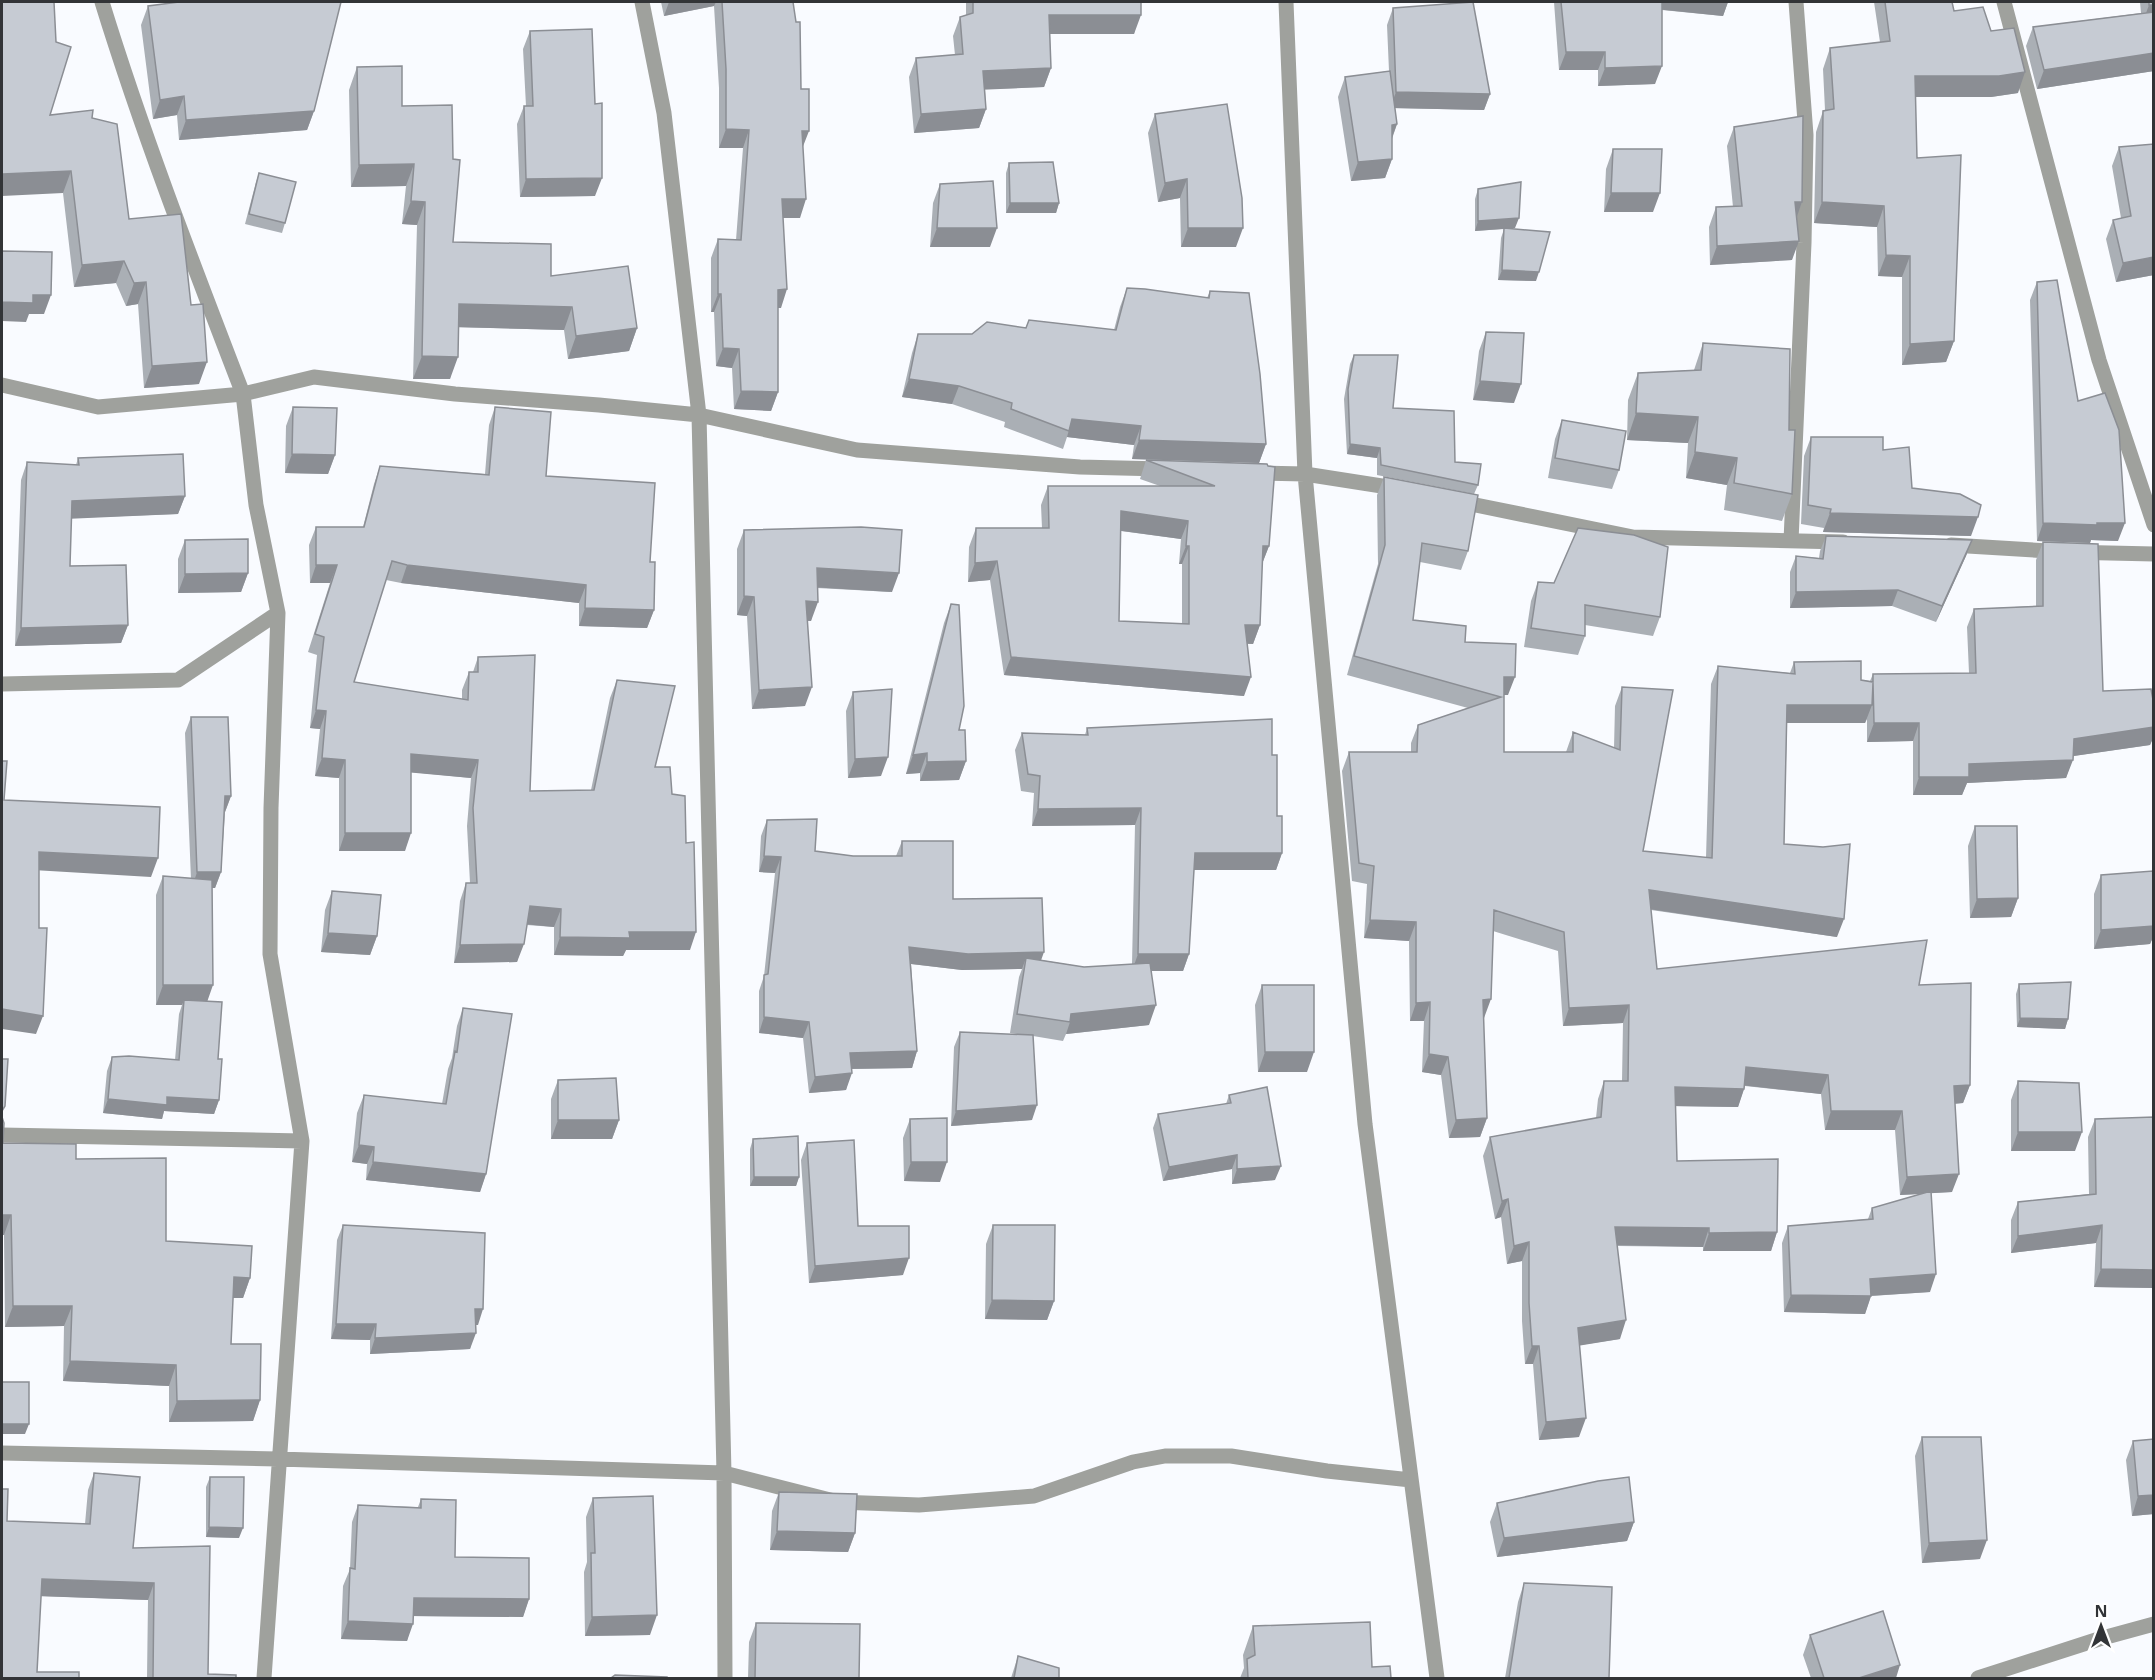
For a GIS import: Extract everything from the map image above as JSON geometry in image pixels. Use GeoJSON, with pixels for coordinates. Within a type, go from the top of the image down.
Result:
{"type":"FeatureCollection","features":[{"type":"Feature","properties":{"kind":"street"},"geometry":{"type":"LineString","coordinates":[[102,2],[172,211],[243,394],[256,505],[278,613],[271,808],[270,954],[302,1142],[264,1678]]}},
{"type":"Feature","properties":{"kind":"street"},"geometry":{"type":"LineString","coordinates":[[642,2],[664,113],[699,416],[724,1473],[724,1678]]}},
{"type":"Feature","properties":{"kind":"street"},"geometry":{"type":"LineString","coordinates":[[1286,2],[1305,474],[1365,1124],[1437,1678]]}},
{"type":"Feature","properties":{"kind":"street"},"geometry":{"type":"LineString","coordinates":[[1791,541],[1804,243],[1806,135],[1796,2]]}},
{"type":"Feature","properties":{"kind":"street"},"geometry":{"type":"LineString","coordinates":[[2004,2],[2098,360],[2154,525]]}},
{"type":"Feature","properties":{"kind":"street"},"geometry":{"type":"LineString","coordinates":[[2,385],[99,407],[243,394],[314,377],[455,394],[599,405],[699,416],[857,450],[1080,467],[1174,470]]}},
{"type":"Feature","properties":{"kind":"street"},"geometry":{"type":"LineString","coordinates":[[1245,472],[1305,474],[1414,492]]}},
{"type":"Feature","properties":{"kind":"street"},"geometry":{"type":"LineString","coordinates":[[1437,497],[1633,537],[1860,543]]}},
{"type":"Feature","properties":{"kind":"street"},"geometry":{"type":"LineString","coordinates":[[1940,544],[2065,552],[2154,554]]}},
{"type":"Feature","properties":{"kind":"street"},"geometry":{"type":"LineString","coordinates":[[2,684],[178,680],[278,613]]}},
{"type":"Feature","properties":{"kind":"street"},"geometry":{"type":"LineString","coordinates":[[2,1135],[302,1142]]}},
{"type":"Feature","properties":{"kind":"street"},"geometry":{"type":"LineString","coordinates":[[2,1453],[724,1473],[838,1502],[919,1504],[1034,1496],[1133,1462],[1165,1456],[1231,1456],[1327,1471],[1411,1480]]}},
{"type":"Feature","properties":{"kind":"street"},"geometry":{"type":"LineString","coordinates":[[1978,1678],[2154,1624]]}},
{"type":"Feature","properties":{"kind":"building"},"geometry":{"type":"Polygon","coordinates":[[[2,2],[54,2],[56,42],[71,47],[50,115],[93,110],[92,118],[117,124],[129,219],[181,214],[191,305],[203,304],[207,362],[152,366],[146,282],[134,283],[124,261],[82,265],[71,171],[2,174],[2,2]]]}},
{"type":"Feature","properties":{"kind":"building"},"geometry":{"type":"Polygon","coordinates":[[[179,2],[341,2],[314,111],[186,120],[184,96],[160,100],[148,6],[179,2]]]}},
{"type":"Feature","properties":{"kind":"building"},"geometry":{"type":"Polygon","coordinates":[[[722,2],[793,2],[796,22],[800,22],[801,89],[809,89],[809,131],[802,131],[806,199],[782,199],[787,289],[778,290],[778,392],[741,391],[739,349],[723,348],[721,294],[718,294],[718,239],[741,240],[749,130],[726,129],[726,69],[722,2]]]}},
{"type":"Feature","properties":{"kind":"building"},"geometry":{"type":"Polygon","coordinates":[[[973,2],[1141,2],[1141,15],[1049,15],[1051,68],[983,71],[986,109],[921,114],[916,58],[963,54],[960,17],[973,13],[973,2]]]}},
{"type":"Feature","properties":{"kind":"building"},"geometry":{"type":"Polygon","coordinates":[[[1473,2],[1490,94],[1396,92],[1393,8],[1473,2]]]}},
{"type":"Feature","properties":{"kind":"building"},"geometry":{"type":"Polygon","coordinates":[[[1561,2],[1662,2],[1662,66],[1605,68],[1605,52],[1566,52],[1561,2]]]}},
{"type":"Feature","properties":{"kind":"building"},"geometry":{"type":"Polygon","coordinates":[[[1885,2],[1952,2],[1954,11],[1983,7],[1991,31],[2014,28],[2025,72],[1999,76],[1915,76],[1917,158],[1961,155],[1954,341],[1910,344],[1910,256],[1886,255],[1884,206],[1822,202],[1823,111],[1834,109],[1830,48],[1890,41],[1885,2]]]}},
{"type":"Feature","properties":{"kind":"building"},"geometry":{"type":"Polygon","coordinates":[[[2154,12],[2154,53],[2044,70],[2033,27],[2154,12]]]}},
{"type":"Feature","properties":{"kind":"building"},"geometry":{"type":"Polygon","coordinates":[[[592,29],[595,104],[602,103],[602,178],[526,179],[524,106],[533,106],[530,31],[592,29]]]}},
{"type":"Feature","properties":{"kind":"building"},"geometry":{"type":"Polygon","coordinates":[[[402,66],[402,106],[452,105],[453,159],[460,160],[453,242],[551,244],[551,276],[628,266],[637,328],[576,336],[572,307],[459,304],[458,357],[422,356],[425,202],[411,201],[414,164],[359,165],[357,67],[402,66]]]}},
{"type":"Feature","properties":{"kind":"building"},"geometry":{"type":"Polygon","coordinates":[[[1390,71],[1397,124],[1392,125],[1392,159],[1358,162],[1345,77],[1390,71]]]}},
{"type":"Feature","properties":{"kind":"building"},"geometry":{"type":"Polygon","coordinates":[[[1227,104],[1242,198],[1243,228],[1188,228],[1187,179],[1165,183],[1155,114],[1227,104]]]}},
{"type":"Feature","properties":{"kind":"building"},"geometry":{"type":"Polygon","coordinates":[[[1803,116],[1802,202],[1795,202],[1799,241],[1717,246],[1716,207],[1742,206],[1734,127],[1803,116]]]}},
{"type":"Feature","properties":{"kind":"building"},"geometry":{"type":"Polygon","coordinates":[[[2154,144],[2154,257],[2123,263],[2113,220],[2131,216],[2119,147],[2154,144]]]}},
{"type":"Feature","properties":{"kind":"building"},"geometry":{"type":"Polygon","coordinates":[[[1613,149],[1662,149],[1660,193],[1611,193],[1613,149]]]}},
{"type":"Feature","properties":{"kind":"building"},"geometry":{"type":"Polygon","coordinates":[[[1053,162],[1059,203],[1010,203],[1009,163],[1053,162]]]}},
{"type":"Feature","properties":{"kind":"building"},"geometry":{"type":"Polygon","coordinates":[[[259,173],[296,182],[285,223],[249,214],[259,173]]]}},
{"type":"Feature","properties":{"kind":"building"},"geometry":{"type":"Polygon","coordinates":[[[993,181],[997,228],[937,228],[940,184],[993,181]]]}},
{"type":"Feature","properties":{"kind":"building"},"geometry":{"type":"Polygon","coordinates":[[[1521,182],[1519,218],[1478,221],[1478,189],[1521,182]]]}},
{"type":"Feature","properties":{"kind":"building"},"geometry":{"type":"Polygon","coordinates":[[[1504,228],[1550,232],[1539,272],[1502,270],[1504,228]]]}},
{"type":"Feature","properties":{"kind":"building"},"geometry":{"type":"Polygon","coordinates":[[[2,251],[52,252],[51,295],[33,295],[33,303],[2,302],[2,251]]]}},
{"type":"Feature","properties":{"kind":"building"},"geometry":{"type":"Polygon","coordinates":[[[2057,280],[2078,401],[2105,393],[2119,430],[2125,523],[2097,523],[2097,525],[2043,523],[2037,282],[2057,280]]]}},
{"type":"Feature","properties":{"kind":"building"},"geometry":{"type":"Polygon","coordinates":[[[1127,288],[1209,298],[1210,291],[1249,293],[1260,374],[1266,444],[1139,440],[1141,426],[1072,419],[1069,431],[1011,409],[1012,403],[959,386],[909,379],[918,334],[972,334],[987,322],[1026,328],[1029,320],[1116,330],[1127,288]]]}},
{"type":"Feature","properties":{"kind":"building"},"geometry":{"type":"Polygon","coordinates":[[[1486,332],[1524,333],[1521,384],[1480,381],[1486,332]]]}},
{"type":"Feature","properties":{"kind":"building"},"geometry":{"type":"Polygon","coordinates":[[[1703,343],[1790,349],[1789,430],[1795,430],[1792,494],[1734,483],[1737,458],[1695,452],[1698,417],[1636,413],[1638,373],[1701,370],[1703,343]]]}},
{"type":"Feature","properties":{"kind":"building"},"geometry":{"type":"Polygon","coordinates":[[[1354,355],[1398,355],[1393,408],[1454,411],[1455,462],[1481,464],[1478,485],[1381,465],[1380,448],[1350,444],[1348,389],[1354,355]]]}},
{"type":"Feature","properties":{"kind":"building"},"geometry":{"type":"Polygon","coordinates":[[[293,407],[337,408],[335,455],[292,454],[293,407]]]}},
{"type":"Feature","properties":{"kind":"building"},"geometry":{"type":"Polygon","coordinates":[[[495,407],[551,412],[546,476],[655,483],[650,562],[655,562],[654,610],[585,608],[586,585],[407,565],[392,561],[354,682],[468,700],[469,672],[478,672],[478,657],[535,655],[530,791],[594,790],[617,680],[675,686],[655,767],[670,767],[672,794],[685,796],[686,843],[694,842],[696,932],[629,932],[630,938],[560,937],[561,909],[530,906],[524,944],[460,945],[466,883],[477,883],[473,808],[478,760],[411,754],[411,833],[345,833],[345,760],[322,758],[326,711],[316,710],[324,637],[315,634],[337,565],[316,565],[316,527],[364,527],[380,466],[489,475],[495,407]]]}},
{"type":"Feature","properties":{"kind":"building"},"geometry":{"type":"Polygon","coordinates":[[[1562,420],[1626,431],[1619,470],[1555,458],[1562,420]]]}},
{"type":"Feature","properties":{"kind":"building"},"geometry":{"type":"Polygon","coordinates":[[[1811,437],[1883,437],[1883,450],[1909,447],[1912,488],[1960,494],[1981,505],[1978,517],[1830,513],[1831,509],[1808,505],[1811,437]]]}},
{"type":"Feature","properties":{"kind":"building"},"geometry":{"type":"Polygon","coordinates":[[[183,454],[185,496],[72,501],[70,566],[126,565],[128,625],[21,628],[27,462],[79,465],[78,458],[183,454]]]}},
{"type":"Feature","properties":{"kind":"building"},"geometry":{"type":"Polygon","coordinates":[[[1146,460],[1267,464],[1275,467],[1269,546],[1263,546],[1260,625],[1245,625],[1251,677],[1011,657],[997,561],[975,563],[976,528],[1049,528],[1048,486],[1215,486],[1146,460]],[[1121,511],[1119,621],[1189,624],[1189,546],[1186,546],[1188,521],[1121,511]]]}},
{"type":"Feature","properties":{"kind":"building"},"geometry":{"type":"Polygon","coordinates":[[[1384,477],[1478,495],[1468,551],[1422,543],[1413,620],[1466,626],[1465,642],[1516,644],[1515,677],[1504,677],[1504,752],[1573,752],[1573,732],[1620,750],[1622,687],[1673,690],[1643,851],[1712,858],[1718,666],[1795,674],[1794,662],[1861,661],[1861,680],[1873,682],[1873,674],[1976,673],[1974,609],[2043,606],[2043,542],[2098,544],[2103,691],[2151,689],[2154,727],[2074,739],[2073,760],[1969,764],[1969,777],[1919,777],[1919,723],[1874,723],[1873,683],[1872,705],[1787,705],[1784,844],[1823,847],[1850,844],[1844,919],[1649,890],[1657,969],[1927,940],[1919,985],[1971,983],[1970,1085],[1954,1086],[1959,1174],[1907,1177],[1902,1111],[1831,1111],[1828,1075],[1746,1067],[1744,1089],[1675,1087],[1677,1161],[1778,1159],[1777,1232],[1709,1233],[1709,1228],[1615,1227],[1626,1320],[1578,1328],[1586,1418],[1546,1422],[1539,1346],[1532,1346],[1529,1242],[1514,1246],[1508,1199],[1502,1201],[1490,1137],[1601,1117],[1604,1081],[1628,1081],[1629,1005],[1569,1008],[1564,932],[1494,910],[1491,999],[1483,1000],[1487,1118],[1456,1120],[1448,1057],[1429,1054],[1430,1002],[1416,1003],[1416,922],[1370,920],[1374,866],[1359,863],[1349,752],[1417,752],[1418,725],[1501,697],[1354,656],[1385,545],[1384,477]]]}},
{"type":"Feature","properties":{"kind":"building"},"geometry":{"type":"Polygon","coordinates":[[[861,527],[902,530],[899,573],[817,568],[818,602],[806,601],[812,687],[759,690],[754,597],[744,596],[744,530],[861,527]]]}},
{"type":"Feature","properties":{"kind":"building"},"geometry":{"type":"Polygon","coordinates":[[[1578,528],[1634,535],[1668,547],[1660,617],[1585,605],[1585,636],[1531,628],[1538,582],[1554,583],[1578,528]]]}},
{"type":"Feature","properties":{"kind":"building"},"geometry":{"type":"Polygon","coordinates":[[[1826,536],[1972,540],[1942,606],[1898,590],[1796,592],[1796,556],[1823,559],[1826,536]]]}},
{"type":"Feature","properties":{"kind":"building"},"geometry":{"type":"Polygon","coordinates":[[[248,539],[248,573],[185,574],[185,540],[248,539]]]}},
{"type":"Feature","properties":{"kind":"building"},"geometry":{"type":"Polygon","coordinates":[[[951,604],[959,605],[964,706],[959,730],[965,730],[966,761],[927,762],[927,753],[913,755],[951,604]]]}},
{"type":"Feature","properties":{"kind":"building"},"geometry":{"type":"Polygon","coordinates":[[[892,689],[888,757],[855,759],[853,692],[892,689]]]}},
{"type":"Feature","properties":{"kind":"building"},"geometry":{"type":"Polygon","coordinates":[[[191,717],[228,717],[231,796],[225,796],[221,872],[197,872],[191,717]]]}},
{"type":"Feature","properties":{"kind":"building"},"geometry":{"type":"Polygon","coordinates":[[[1272,719],[1272,755],[1277,755],[1277,816],[1282,816],[1282,853],[1195,853],[1189,954],[1138,954],[1141,808],[1038,809],[1040,776],[1028,774],[1022,733],[1088,735],[1087,728],[1272,719]]]}},
{"type":"Feature","properties":{"kind":"building"},"geometry":{"type":"Polygon","coordinates":[[[2,761],[7,761],[4,800],[160,807],[158,858],[39,852],[39,928],[47,928],[43,1016],[2,1009],[2,761]]]}},
{"type":"Feature","properties":{"kind":"building"},"geometry":{"type":"Polygon","coordinates":[[[817,819],[815,851],[853,856],[902,856],[902,841],[953,841],[953,899],[1042,898],[1044,952],[968,954],[909,947],[917,1051],[850,1053],[852,1073],[815,1077],[809,1022],[764,1017],[764,975],[768,974],[781,857],[764,856],[767,820],[817,819]]]}},
{"type":"Feature","properties":{"kind":"building"},"geometry":{"type":"Polygon","coordinates":[[[1975,826],[2017,826],[2018,898],[1977,899],[1975,826]]]}},
{"type":"Feature","properties":{"kind":"building"},"geometry":{"type":"Polygon","coordinates":[[[2153,871],[2154,926],[2101,930],[2101,875],[2153,871]]]}},
{"type":"Feature","properties":{"kind":"building"},"geometry":{"type":"Polygon","coordinates":[[[163,876],[212,880],[213,985],[163,985],[163,876]]]}},
{"type":"Feature","properties":{"kind":"building"},"geometry":{"type":"Polygon","coordinates":[[[332,891],[381,895],[377,936],[328,933],[332,891]]]}},
{"type":"Feature","properties":{"kind":"building"},"geometry":{"type":"Polygon","coordinates":[[[1026,958],[1084,967],[1150,963],[1156,1005],[1071,1014],[1070,1022],[1017,1014],[1026,958]]]}},
{"type":"Feature","properties":{"kind":"building"},"geometry":{"type":"Polygon","coordinates":[[[2071,982],[2068,1019],[2020,1018],[2019,984],[2071,982]]]}},
{"type":"Feature","properties":{"kind":"building"},"geometry":{"type":"Polygon","coordinates":[[[1262,985],[1314,985],[1314,1052],[1265,1052],[1262,985]]]}},
{"type":"Feature","properties":{"kind":"building"},"geometry":{"type":"Polygon","coordinates":[[[184,1000],[222,1002],[218,1059],[222,1059],[219,1100],[167,1097],[167,1105],[108,1099],[112,1057],[179,1060],[184,1000]]]}},
{"type":"Feature","properties":{"kind":"building"},"geometry":{"type":"Polygon","coordinates":[[[463,1008],[512,1014],[486,1174],[373,1162],[374,1147],[359,1145],[364,1095],[446,1104],[463,1008]]]}},
{"type":"Feature","properties":{"kind":"building"},"geometry":{"type":"Polygon","coordinates":[[[960,1032],[1033,1035],[1037,1105],[956,1111],[960,1032]]]}},
{"type":"Feature","properties":{"kind":"building"},"geometry":{"type":"Polygon","coordinates":[[[2,1059],[8,1059],[5,1106],[2,1111],[2,1059]]]}},
{"type":"Feature","properties":{"kind":"building"},"geometry":{"type":"Polygon","coordinates":[[[616,1078],[619,1120],[558,1120],[558,1080],[616,1078]]]}},
{"type":"Feature","properties":{"kind":"building"},"geometry":{"type":"Polygon","coordinates":[[[2018,1081],[2079,1083],[2082,1132],[2018,1132],[2018,1081]]]}},
{"type":"Feature","properties":{"kind":"building"},"geometry":{"type":"Polygon","coordinates":[[[1267,1087],[1281,1166],[1237,1169],[1237,1155],[1169,1167],[1158,1114],[1231,1103],[1229,1095],[1267,1087]]]}},
{"type":"Feature","properties":{"kind":"building"},"geometry":{"type":"Polygon","coordinates":[[[2,1117],[3,1143],[76,1144],[76,1159],[166,1158],[166,1241],[252,1246],[250,1278],[234,1277],[231,1344],[261,1344],[260,1400],[177,1401],[176,1365],[70,1361],[72,1306],[13,1306],[11,1215],[2,1215],[2,1117]]]}},
{"type":"Feature","properties":{"kind":"building"},"geometry":{"type":"Polygon","coordinates":[[[2154,1117],[2154,1270],[2101,1269],[2102,1225],[2018,1236],[2018,1202],[2096,1194],[2095,1119],[2154,1117]]]}},
{"type":"Feature","properties":{"kind":"building"},"geometry":{"type":"Polygon","coordinates":[[[947,1118],[947,1162],[911,1162],[910,1119],[947,1118]]]}},
{"type":"Feature","properties":{"kind":"building"},"geometry":{"type":"Polygon","coordinates":[[[798,1136],[799,1177],[754,1177],[753,1139],[798,1136]]]}},
{"type":"Feature","properties":{"kind":"building"},"geometry":{"type":"Polygon","coordinates":[[[854,1140],[858,1226],[909,1226],[909,1258],[815,1266],[807,1143],[854,1140]]]}},
{"type":"Feature","properties":{"kind":"building"},"geometry":{"type":"Polygon","coordinates":[[[1931,1191],[1936,1274],[1870,1279],[1871,1296],[1791,1295],[1788,1226],[1873,1219],[1872,1208],[1931,1191]]]}},
{"type":"Feature","properties":{"kind":"building"},"geometry":{"type":"Polygon","coordinates":[[[343,1225],[485,1233],[483,1309],[475,1309],[476,1333],[375,1338],[376,1324],[336,1324],[343,1225]]]}},
{"type":"Feature","properties":{"kind":"building"},"geometry":{"type":"Polygon","coordinates":[[[993,1225],[1055,1225],[1054,1301],[992,1300],[993,1225]]]}},
{"type":"Feature","properties":{"kind":"building"},"geometry":{"type":"Polygon","coordinates":[[[2,1382],[29,1382],[29,1424],[2,1424],[2,1382]]]}},
{"type":"Feature","properties":{"kind":"building"},"geometry":{"type":"Polygon","coordinates":[[[1922,1437],[1981,1437],[1987,1540],[1929,1543],[1922,1437]]]}},
{"type":"Feature","properties":{"kind":"building"},"geometry":{"type":"Polygon","coordinates":[[[2154,1439],[2154,1495],[2138,1496],[2133,1441],[2154,1439]]]}},
{"type":"Feature","properties":{"kind":"building"},"geometry":{"type":"Polygon","coordinates":[[[94,1473],[140,1477],[133,1548],[210,1546],[208,1674],[236,1675],[236,1678],[153,1678],[154,1583],[42,1579],[37,1672],[79,1672],[79,1678],[2,1678],[2,1489],[8,1489],[7,1521],[90,1524],[94,1473]]]}},
{"type":"Feature","properties":{"kind":"building"},"geometry":{"type":"Polygon","coordinates":[[[210,1477],[244,1477],[243,1528],[209,1527],[210,1477]]]}},
{"type":"Feature","properties":{"kind":"building"},"geometry":{"type":"Polygon","coordinates":[[[1629,1477],[1634,1522],[1504,1538],[1497,1503],[1598,1481],[1629,1477]]]}},
{"type":"Feature","properties":{"kind":"building"},"geometry":{"type":"Polygon","coordinates":[[[779,1492],[857,1494],[855,1533],[777,1531],[779,1492]]]}},
{"type":"Feature","properties":{"kind":"building"},"geometry":{"type":"Polygon","coordinates":[[[653,1496],[657,1615],[592,1617],[591,1553],[595,1553],[593,1498],[653,1496]]]}},
{"type":"Feature","properties":{"kind":"building"},"geometry":{"type":"Polygon","coordinates":[[[421,1499],[456,1500],[455,1557],[529,1558],[529,1599],[414,1598],[413,1624],[348,1621],[350,1568],[355,1569],[358,1505],[421,1508],[421,1499]]]}},
{"type":"Feature","properties":{"kind":"building"},"geometry":{"type":"Polygon","coordinates":[[[1524,1583],[1612,1587],[1609,1678],[1509,1678],[1524,1583]]]}},
{"type":"Feature","properties":{"kind":"building"},"geometry":{"type":"Polygon","coordinates":[[[1883,1611],[1900,1665],[1859,1678],[1824,1678],[1810,1635],[1883,1611]]]}},
{"type":"Feature","properties":{"kind":"building"},"geometry":{"type":"Polygon","coordinates":[[[1370,1622],[1372,1667],[1390,1666],[1391,1678],[1248,1678],[1247,1659],[1255,1655],[1253,1626],[1370,1622]]]}},
{"type":"Feature","properties":{"kind":"building"},"geometry":{"type":"Polygon","coordinates":[[[756,1623],[860,1624],[859,1678],[755,1678],[756,1623]]]}},
{"type":"Feature","properties":{"kind":"building"},"geometry":{"type":"Polygon","coordinates":[[[1018,1656],[1059,1668],[1059,1678],[1014,1678],[1018,1656]]]}},
{"type":"Feature","properties":{"kind":"building"},"geometry":{"type":"Polygon","coordinates":[[[615,1675],[667,1677],[667,1678],[611,1678],[615,1675]]]}}]}
